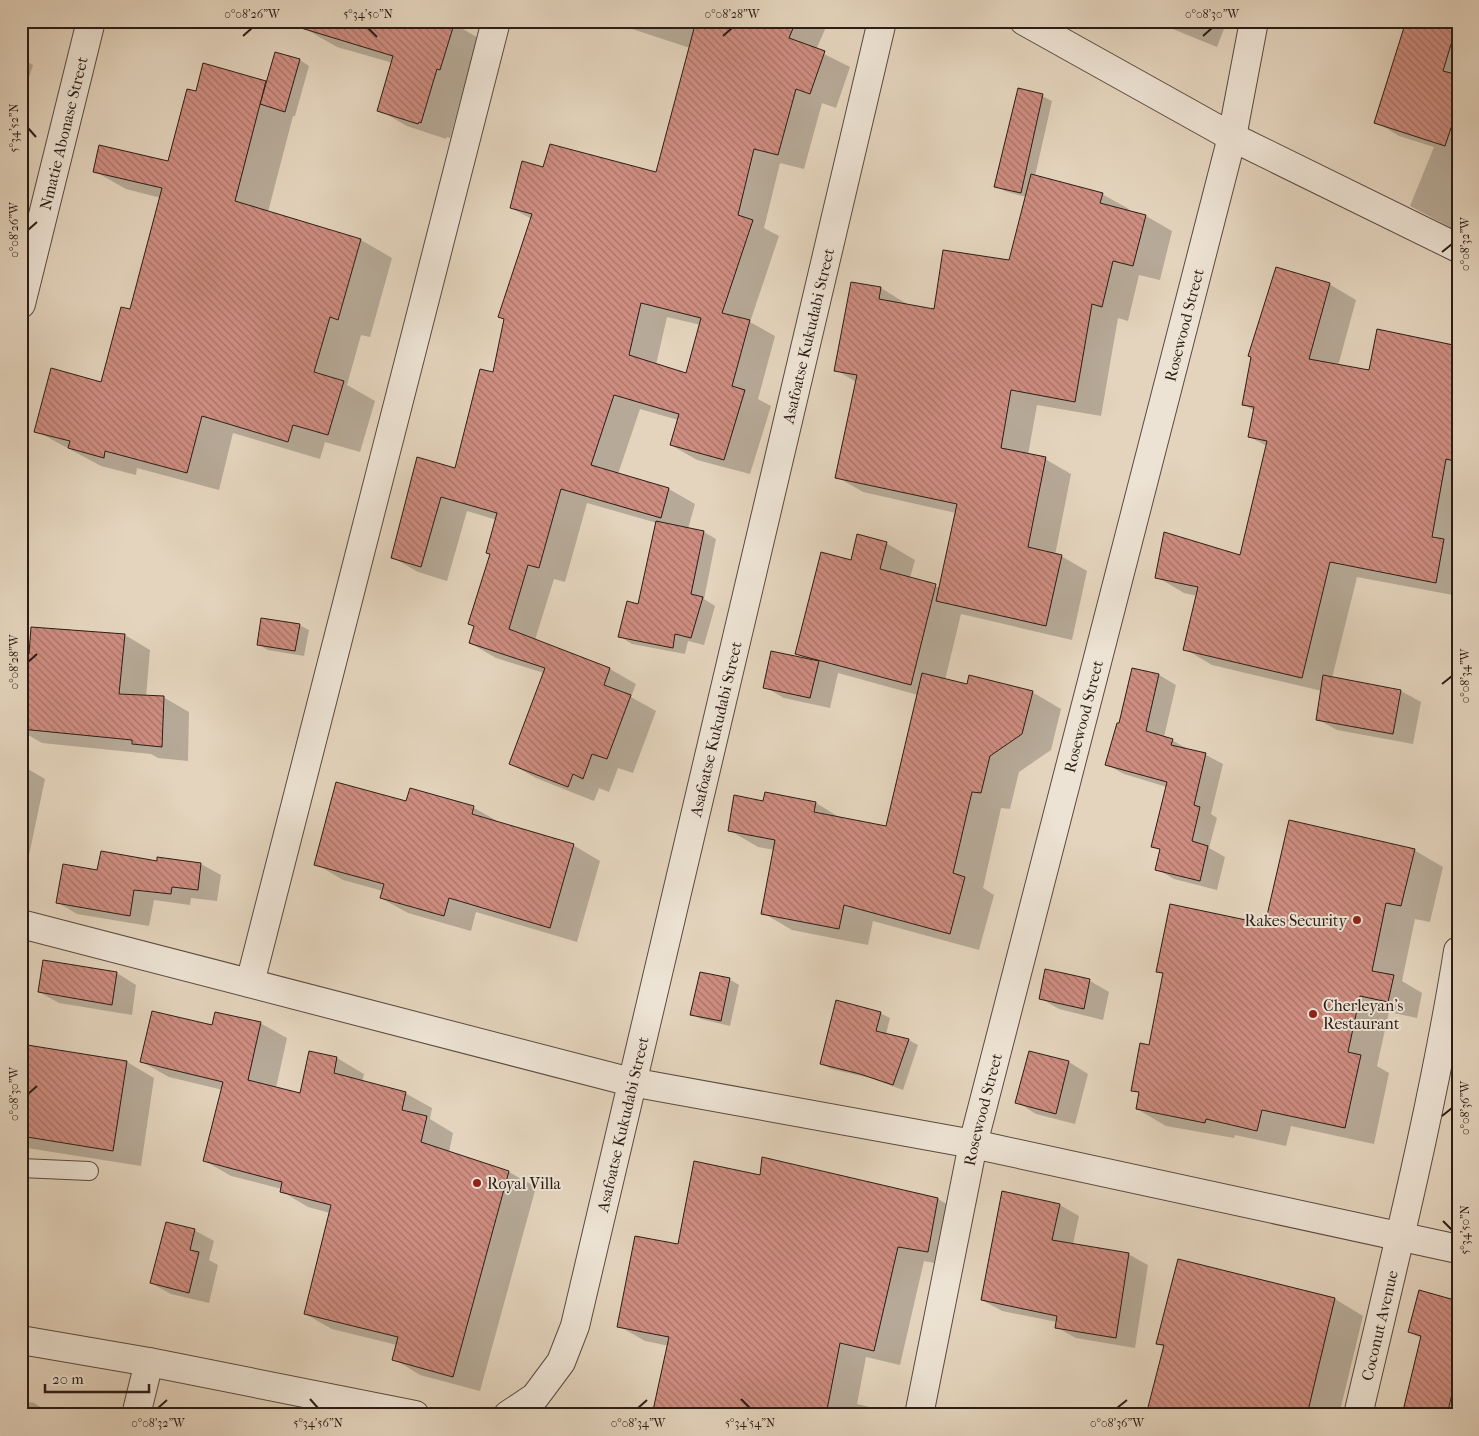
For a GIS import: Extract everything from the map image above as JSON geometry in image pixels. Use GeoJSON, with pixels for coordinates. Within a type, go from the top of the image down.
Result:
{"type":"FeatureCollection","features":[{"type":"Feature","properties":{"kind":"street","name":"Nmatie Abonase Street"},"geometry":{"type":"LineString","coordinates":[[21,304],[91,21]]}},
{"type":"Feature","properties":{"kind":"street"},"geometry":{"type":"LineString","coordinates":[[250,983],[496,21]]}},
{"type":"Feature","properties":{"kind":"street","name":"Asafoatse Kukudabi Street"},"geometry":{"type":"LineString","coordinates":[[508,1415],[535,1398],[561,1362],[574,1326],[882,21]]}},
{"type":"Feature","properties":{"kind":"street"},"geometry":{"type":"LineString","coordinates":[[1024,21],[1232,137],[1458,248]]}},
{"type":"Feature","properties":{"kind":"street","name":"Rosewood Street"},"geometry":{"type":"LineString","coordinates":[[919,1415],[973,1144],[1232,137],[1254,21]]}},
{"type":"Feature","properties":{"kind":"street"},"geometry":{"type":"LineString","coordinates":[[21,924],[631,1082],[973,1144],[1458,1249]]}},
{"type":"Feature","properties":{"kind":"street","name":"Coconut Avenue"},"geometry":{"type":"LineString","coordinates":[[1358,1415],[1400,1236],[1448,1012],[1458,951]]}},
{"type":"Feature","properties":{"kind":"street"},"geometry":{"type":"LineString","coordinates":[[21,1340],[149,1362],[415,1415]]}},
{"type":"Feature","properties":{"kind":"street"},"geometry":{"type":"LineString","coordinates":[[136,1415],[149,1362]]}},
{"type":"Feature","properties":{"kind":"lane"},"geometry":{"type":"LineString","coordinates":[[21,1168],[89,1171]]}},
{"type":"Feature","properties":{"kind":"building"},"geometry":{"type":"Polygon","coordinates":[[[302,21],[455,21],[440,70],[437,69],[421,123],[419,122],[418,124],[377,111],[393,56],[301,28],[302,21]]]}},
{"type":"Feature","properties":{"kind":"building"},"geometry":{"type":"Polygon","coordinates":[[[696,21],[796,21],[789,38],[825,51],[810,94],[796,89],[778,155],[754,149],[738,215],[753,220],[722,313],[750,320],[732,386],[745,390],[724,460],[670,445],[679,414],[614,395],[591,465],[669,488],[661,518],[561,489],[539,568],[528,565],[509,629],[610,668],[604,685],[631,695],[607,759],[592,754],[583,779],[573,774],[568,787],[509,764],[545,668],[469,643],[474,626],[468,624],[490,554],[486,553],[497,513],[441,497],[421,567],[391,558],[417,457],[455,468],[480,369],[493,372],[504,319],[498,317],[532,214],[510,208],[522,161],[543,167],[550,144],[656,172],[696,21]],[[641,303],[629,355],[686,373],[701,318],[641,303]]]}},
{"type":"Feature","properties":{"kind":"building"},"geometry":{"type":"Polygon","coordinates":[[[1406,21],[1458,21],[1443,71],[1458,75],[1458,107],[1445,146],[1374,123],[1406,21]]]}},
{"type":"Feature","properties":{"kind":"building"},"geometry":{"type":"Polygon","coordinates":[[[275,52],[300,59],[285,112],[260,104],[275,52]]]}},
{"type":"Feature","properties":{"kind":"building"},"geometry":{"type":"Polygon","coordinates":[[[203,63],[266,81],[235,201],[361,239],[338,320],[330,317],[314,372],[344,381],[328,435],[293,425],[288,442],[202,416],[187,473],[105,451],[104,458],[68,448],[70,441],[34,432],[51,368],[101,382],[121,307],[130,309],[162,188],[93,172],[99,145],[168,161],[187,89],[196,91],[203,63]]]}},
{"type":"Feature","properties":{"kind":"building"},"geometry":{"type":"Polygon","coordinates":[[[1018,88],[1043,94],[1021,193],[994,187],[1018,88]]]}},
{"type":"Feature","properties":{"kind":"building"},"geometry":{"type":"Polygon","coordinates":[[[1031,174],[1103,193],[1100,203],[1146,215],[1133,266],[1113,261],[1102,307],[1092,304],[1075,402],[1011,390],[1001,448],[1046,457],[1028,547],[1062,555],[1046,626],[936,601],[957,504],[835,478],[857,375],[834,371],[851,282],[881,287],[879,299],[934,309],[943,250],[1009,260],[1031,174]]]}},
{"type":"Feature","properties":{"kind":"building"},"geometry":{"type":"Polygon","coordinates":[[[1276,267],[1330,283],[1309,359],[1369,370],[1377,329],[1458,346],[1458,462],[1446,459],[1432,537],[1444,539],[1436,583],[1330,562],[1302,678],[1183,650],[1198,587],[1155,578],[1164,532],[1240,555],[1267,441],[1248,437],[1254,407],[1242,405],[1251,357],[1248,356],[1276,267]]]}},
{"type":"Feature","properties":{"kind":"building"},"geometry":{"type":"Polygon","coordinates":[[[656,521],[704,531],[691,594],[703,597],[691,638],[675,634],[673,648],[618,637],[627,601],[638,604],[656,521]]]}},
{"type":"Feature","properties":{"kind":"building"},"geometry":{"type":"Polygon","coordinates":[[[857,534],[887,542],[880,569],[936,584],[911,685],[795,654],[821,552],[851,560],[857,534]]]}},
{"type":"Feature","properties":{"kind":"building"},"geometry":{"type":"Polygon","coordinates":[[[261,618],[300,624],[295,651],[257,645],[261,618]]]}},
{"type":"Feature","properties":{"kind":"building"},"geometry":{"type":"Polygon","coordinates":[[[31,627],[125,634],[119,694],[164,696],[162,747],[132,744],[132,740],[21,729],[21,653],[29,654],[31,627]]]}},
{"type":"Feature","properties":{"kind":"building"},"geometry":{"type":"Polygon","coordinates":[[[771,651],[819,661],[810,698],[763,688],[771,651]]]}},
{"type":"Feature","properties":{"kind":"building"},"geometry":{"type":"Polygon","coordinates":[[[1132,668],[1159,674],[1146,731],[1173,739],[1171,745],[1206,753],[1194,805],[1200,807],[1192,841],[1208,846],[1200,881],[1155,870],[1160,849],[1151,847],[1167,782],[1105,765],[1117,723],[1119,723],[1132,668]]]}},
{"type":"Feature","properties":{"kind":"building"},"geometry":{"type":"Polygon","coordinates":[[[922,673],[967,684],[969,675],[1033,691],[1022,734],[990,756],[981,793],[972,792],[953,873],[965,877],[950,934],[844,905],[839,929],[761,914],[775,840],[728,831],[734,795],[763,801],[765,792],[816,802],[814,812],[886,826],[922,673]]]}},
{"type":"Feature","properties":{"kind":"building"},"geometry":{"type":"Polygon","coordinates":[[[1323,675],[1401,690],[1393,734],[1316,720],[1323,675]]]}},
{"type":"Feature","properties":{"kind":"building"},"geometry":{"type":"Polygon","coordinates":[[[336,782],[406,801],[410,788],[474,806],[472,814],[574,844],[550,928],[449,898],[444,916],[380,898],[384,884],[314,865],[336,782]]]}},
{"type":"Feature","properties":{"kind":"building"},"geometry":{"type":"Polygon","coordinates":[[[1289,820],[1415,849],[1401,906],[1386,903],[1372,971],[1394,975],[1388,1002],[1360,996],[1348,1052],[1361,1055],[1345,1128],[1262,1110],[1257,1131],[1206,1119],[1205,1123],[1136,1109],[1139,1092],[1131,1091],[1140,1043],[1149,1045],[1163,973],[1156,972],[1170,904],[1265,924],[1289,820]]]}},
{"type":"Feature","properties":{"kind":"building"},"geometry":{"type":"Polygon","coordinates":[[[101,851],[157,861],[157,857],[201,863],[198,890],[172,887],[171,894],[134,890],[130,916],[56,903],[63,864],[97,870],[101,851]]]}},
{"type":"Feature","properties":{"kind":"building"},"geometry":{"type":"Polygon","coordinates":[[[43,960],[117,972],[112,1005],[38,992],[43,960]]]}},
{"type":"Feature","properties":{"kind":"building"},"geometry":{"type":"Polygon","coordinates":[[[1045,969],[1090,979],[1084,1009],[1039,999],[1045,969]]]}},
{"type":"Feature","properties":{"kind":"building"},"geometry":{"type":"Polygon","coordinates":[[[700,972],[730,978],[721,1021],[690,1015],[700,972]]]}},
{"type":"Feature","properties":{"kind":"building"},"geometry":{"type":"Polygon","coordinates":[[[836,1000],[881,1012],[876,1031],[909,1039],[893,1085],[820,1064],[836,1000]]]}},
{"type":"Feature","properties":{"kind":"building"},"geometry":{"type":"Polygon","coordinates":[[[152,1011],[212,1025],[215,1012],[261,1022],[248,1080],[300,1093],[309,1051],[337,1057],[334,1073],[406,1092],[402,1110],[427,1116],[421,1142],[509,1171],[453,1377],[392,1360],[398,1337],[304,1314],[331,1205],[280,1192],[282,1182],[203,1161],[223,1082],[140,1062],[152,1011]]]}},
{"type":"Feature","properties":{"kind":"building"},"geometry":{"type":"Polygon","coordinates":[[[21,1044],[127,1061],[113,1151],[21,1136],[21,1044]]]}},
{"type":"Feature","properties":{"kind":"building"},"geometry":{"type":"Polygon","coordinates":[[[1029,1051],[1069,1061],[1056,1114],[1015,1103],[1029,1051]]]}},
{"type":"Feature","properties":{"kind":"building"},"geometry":{"type":"Polygon","coordinates":[[[762,1157],[938,1198],[928,1252],[898,1247],[874,1351],[840,1343],[826,1415],[652,1415],[669,1337],[617,1327],[635,1236],[678,1244],[694,1161],[760,1175],[762,1157]]]}},
{"type":"Feature","properties":{"kind":"building"},"geometry":{"type":"Polygon","coordinates":[[[1002,1191],[1060,1204],[1052,1240],[1129,1253],[1116,1338],[1055,1328],[1057,1316],[981,1300],[1002,1191]]]}},
{"type":"Feature","properties":{"kind":"building"},"geometry":{"type":"Polygon","coordinates":[[[166,1222],[195,1229],[190,1250],[199,1252],[189,1293],[150,1283],[166,1222]]]}},
{"type":"Feature","properties":{"kind":"building"},"geometry":{"type":"Polygon","coordinates":[[[1178,1259],[1335,1298],[1307,1415],[1146,1415],[1164,1345],[1156,1344],[1178,1259]]]}},
{"type":"Feature","properties":{"kind":"building"},"geometry":{"type":"Polygon","coordinates":[[[1419,1290],[1458,1301],[1458,1369],[1447,1415],[1402,1415],[1421,1336],[1408,1332],[1419,1290]]]}},
{"type":"Feature","properties":{"kind":"place","name":"Rakes Security"},"geometry":{"type":"Point","coordinates":[1357,920]}},
{"type":"Feature","properties":{"kind":"place","name":"Cherleyan’s Restaurant"},"geometry":{"type":"Point","coordinates":[1313,1014]}},
{"type":"Feature","properties":{"kind":"place","name":"Royal Villa"},"geometry":{"type":"Point","coordinates":[477,1183]}}]}
